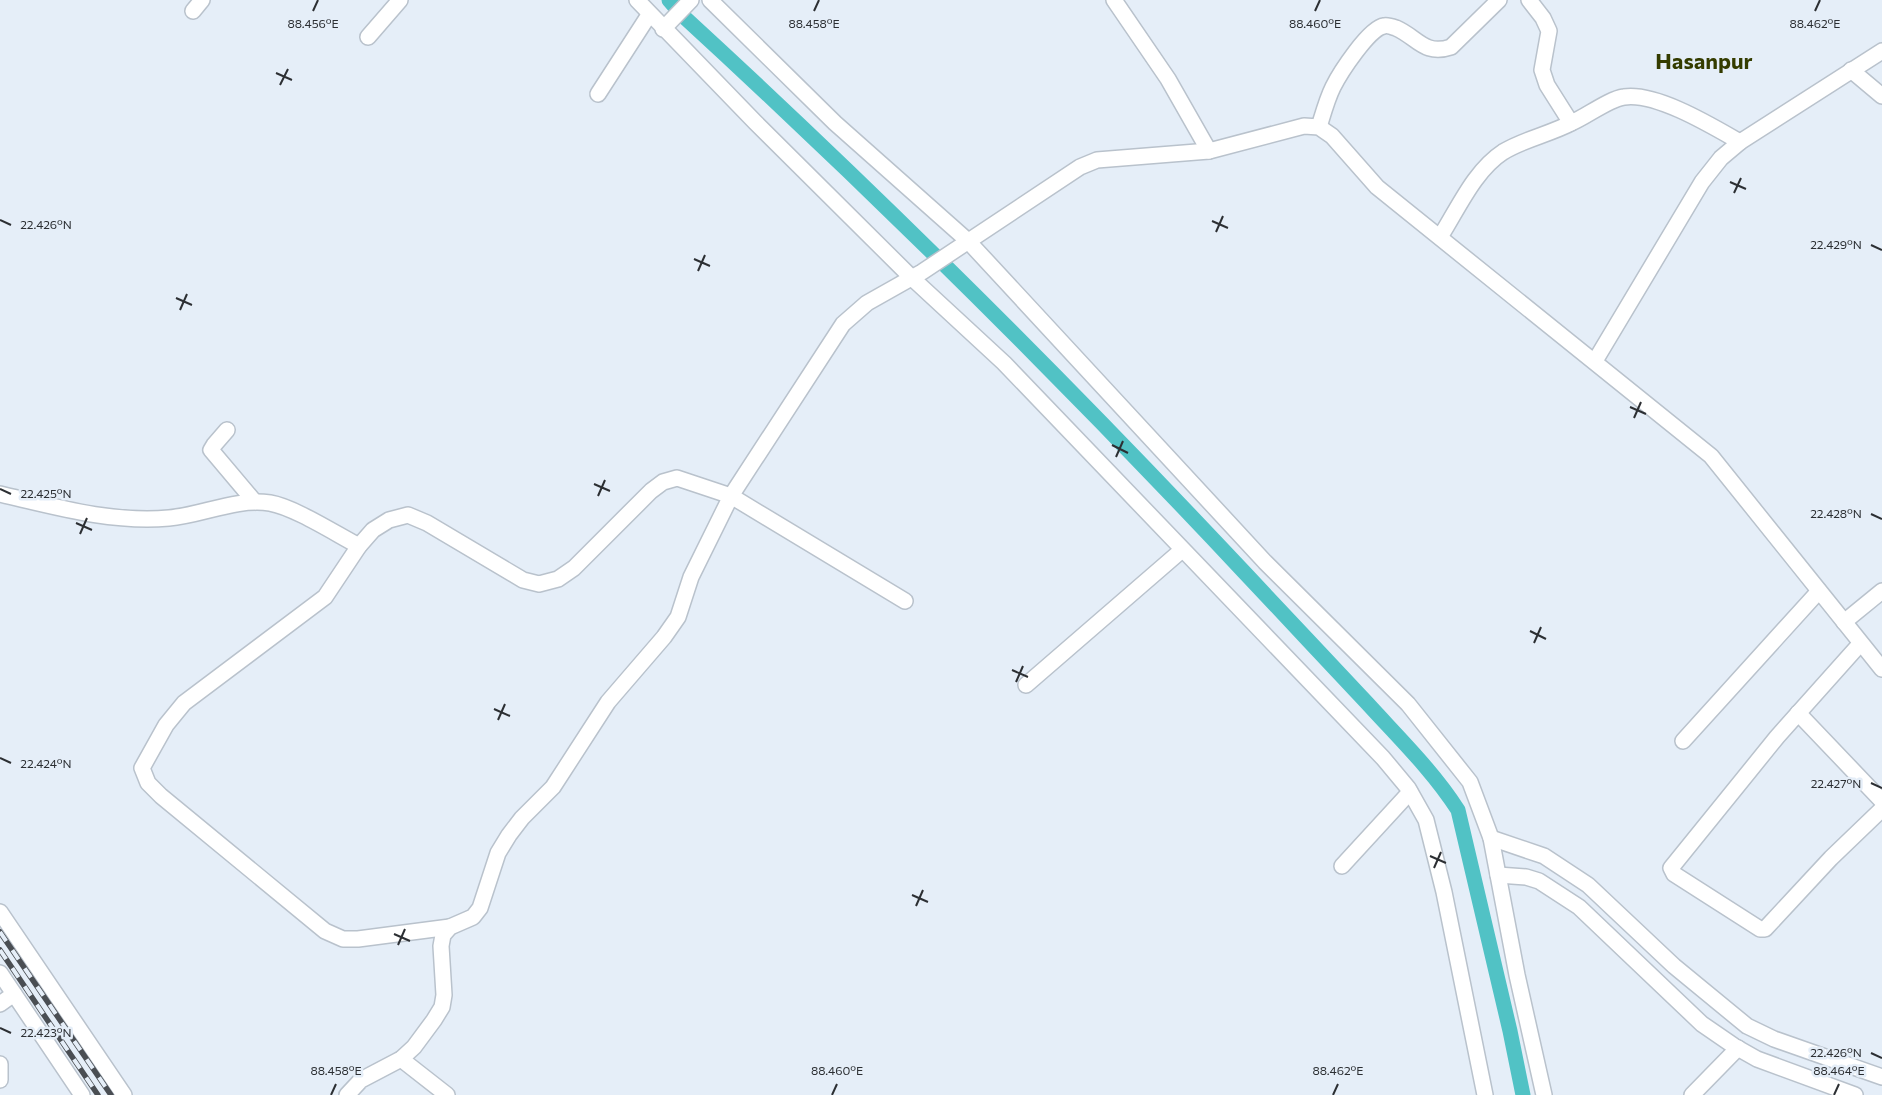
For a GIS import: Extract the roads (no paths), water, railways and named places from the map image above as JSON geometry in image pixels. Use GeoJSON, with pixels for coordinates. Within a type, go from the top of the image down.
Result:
{"type":"FeatureCollection","features":[{"type":"Feature","properties":{"kind":"street"},"geometry":{"type":"LineString","coordinates":[[368,37],[400,0]]}},
{"type":"Feature","properties":{"kind":"street"},"geometry":{"type":"LineString","coordinates":[[637,0],[649,15],[666,26],[1004,363],[1383,758],[1410,792],[1426,820],[1485,1095]]}},
{"type":"Feature","properties":{"kind":"street"},"geometry":{"type":"LineString","coordinates":[[666,26],[691,0]]}},
{"type":"Feature","properties":{"kind":"street"},"geometry":{"type":"LineString","coordinates":[[710,0],[963,245],[1265,562],[1408,704],[1470,782],[1491,838],[1544,1095]]}},
{"type":"Feature","properties":{"kind":"street"},"geometry":{"type":"LineString","coordinates":[[1114,0],[1168,79],[1209,150]]}},
{"type":"Feature","properties":{"kind":"street"},"geometry":{"type":"LineString","coordinates":[[1318,127],[1332,88],[1354,55],[1375,30],[1384,26],[1395,28],[1421,45],[1441,51],[1451,47],[1499,0]]}},
{"type":"Feature","properties":{"kind":"street"},"geometry":{"type":"LineString","coordinates":[[1530,0],[1544,18],[1549,31],[1542,70],[1548,85],[1571,123]]}},
{"type":"Feature","properties":{"kind":"street"},"geometry":{"type":"LineString","coordinates":[[598,94],[649,15]]}},
{"type":"Feature","properties":{"kind":"street"},"geometry":{"type":"LineString","coordinates":[[1595,362],[1702,182],[1721,158],[1740,142],[1882,51]]}},
{"type":"Feature","properties":{"kind":"street"},"geometry":{"type":"LineString","coordinates":[[1851,70],[1882,96]]}},
{"type":"Feature","properties":{"kind":"street"},"geometry":{"type":"LineString","coordinates":[[1440,237],[1481,172],[1491,161],[1505,151],[1571,123],[1623,97],[1642,98],[1666,104],[1740,142]]}},
{"type":"Feature","properties":{"kind":"street"},"geometry":{"type":"LineString","coordinates":[[905,601],[731,496],[677,478],[664,482],[650,491],[574,568],[558,579],[540,584],[522,580],[427,523],[408,515],[389,520],[373,530],[359,546],[325,597],[184,703],[166,725],[142,768],[148,783],[161,796],[325,931],[343,939],[358,939],[450,927],[474,917],[480,908],[498,853],[508,835],[553,787],[608,702],[664,637],[678,617],[691,577],[731,496],[843,324],[866,302],[917,275],[1066,175],[1097,160],[1209,150],[1304,126],[1318,127],[1332,136],[1376,187],[1711,456],[1860,644],[1882,669]]}},
{"type":"Feature","properties":{"kind":"street"},"geometry":{"type":"LineString","coordinates":[[228,430],[211,450],[254,501]]}},
{"type":"Feature","properties":{"kind":"street"},"geometry":{"type":"LineString","coordinates":[[0,494],[101,517],[136,520],[196,514],[238,502],[254,501],[279,506],[359,546]]}},
{"type":"Feature","properties":{"kind":"street"},"geometry":{"type":"LineString","coordinates":[[1026,685],[1182,550]]}},
{"type":"Feature","properties":{"kind":"street"},"geometry":{"type":"LineString","coordinates":[[1683,741],[1819,591]]}},
{"type":"Feature","properties":{"kind":"street"},"geometry":{"type":"LineString","coordinates":[[1844,622],[1882,591]]}},
{"type":"Feature","properties":{"kind":"street"},"geometry":{"type":"LineString","coordinates":[[1860,644],[1798,713],[1672,866],[1674,874],[1760,929],[1765,928],[1831,858],[1882,809]]}},
{"type":"Feature","properties":{"kind":"street"},"geometry":{"type":"LineString","coordinates":[[1798,713],[1882,801]]}},
{"type":"Feature","properties":{"kind":"street"},"geometry":{"type":"LineString","coordinates":[[1342,866],[1410,792]]}},
{"type":"Feature","properties":{"kind":"street"},"geometry":{"type":"LineString","coordinates":[[1491,838],[1544,856],[1588,885],[1674,966],[1747,1026],[1774,1039],[1882,1077]]}},
{"type":"Feature","properties":{"kind":"street"},"geometry":{"type":"LineString","coordinates":[[1498,875],[1526,877],[1539,881],[1572,902],[1615,939],[1702,1024],[1738,1048],[1756,1059],[1835,1092],[1855,1095]]}},
{"type":"Feature","properties":{"kind":"street"},"geometry":{"type":"LineString","coordinates":[[0,912],[124,1095]]}},
{"type":"Feature","properties":{"kind":"street"},"geometry":{"type":"LineString","coordinates":[[347,1095],[361,1080],[401,1059],[414,1047],[442,1008],[445,983],[441,946],[443,935],[450,927]]}},
{"type":"Feature","properties":{"kind":"street"},"geometry":{"type":"LineString","coordinates":[[0,973],[82,1095]]}},
{"type":"Feature","properties":{"kind":"street"},"geometry":{"type":"LineString","coordinates":[[0,1004],[14,994]]}},
{"type":"Feature","properties":{"kind":"street"},"geometry":{"type":"LineString","coordinates":[[1692,1095],[1738,1048]]}},
{"type":"Feature","properties":{"kind":"street"},"geometry":{"type":"LineString","coordinates":[[401,1059],[447,1095]]}},
{"type":"Feature","properties":{"kind":"street"},"geometry":{"type":"LineString","coordinates":[[0,1064],[0,1080]]}},
{"type":"Feature","properties":{"kind":"waterway"},"geometry":{"type":"LineString","coordinates":[[669,0],[682,15],[898,219],[1039,359],[1245,573],[1404,742],[1438,782],[1458,810],[1510,1031],[1523,1095]]}},
{"type":"Feature","properties":{"kind":"railway"},"geometry":{"type":"LineString","coordinates":[[0,932],[111,1095]]}},
{"type":"Feature","properties":{"kind":"railway"},"geometry":{"type":"LineString","coordinates":[[0,950],[98,1095]]}},
{"type":"Feature","properties":{"kind":"district","name":"Hasanpur"},"geometry":{"type":"Point","coordinates":[1704,60]}}]}
